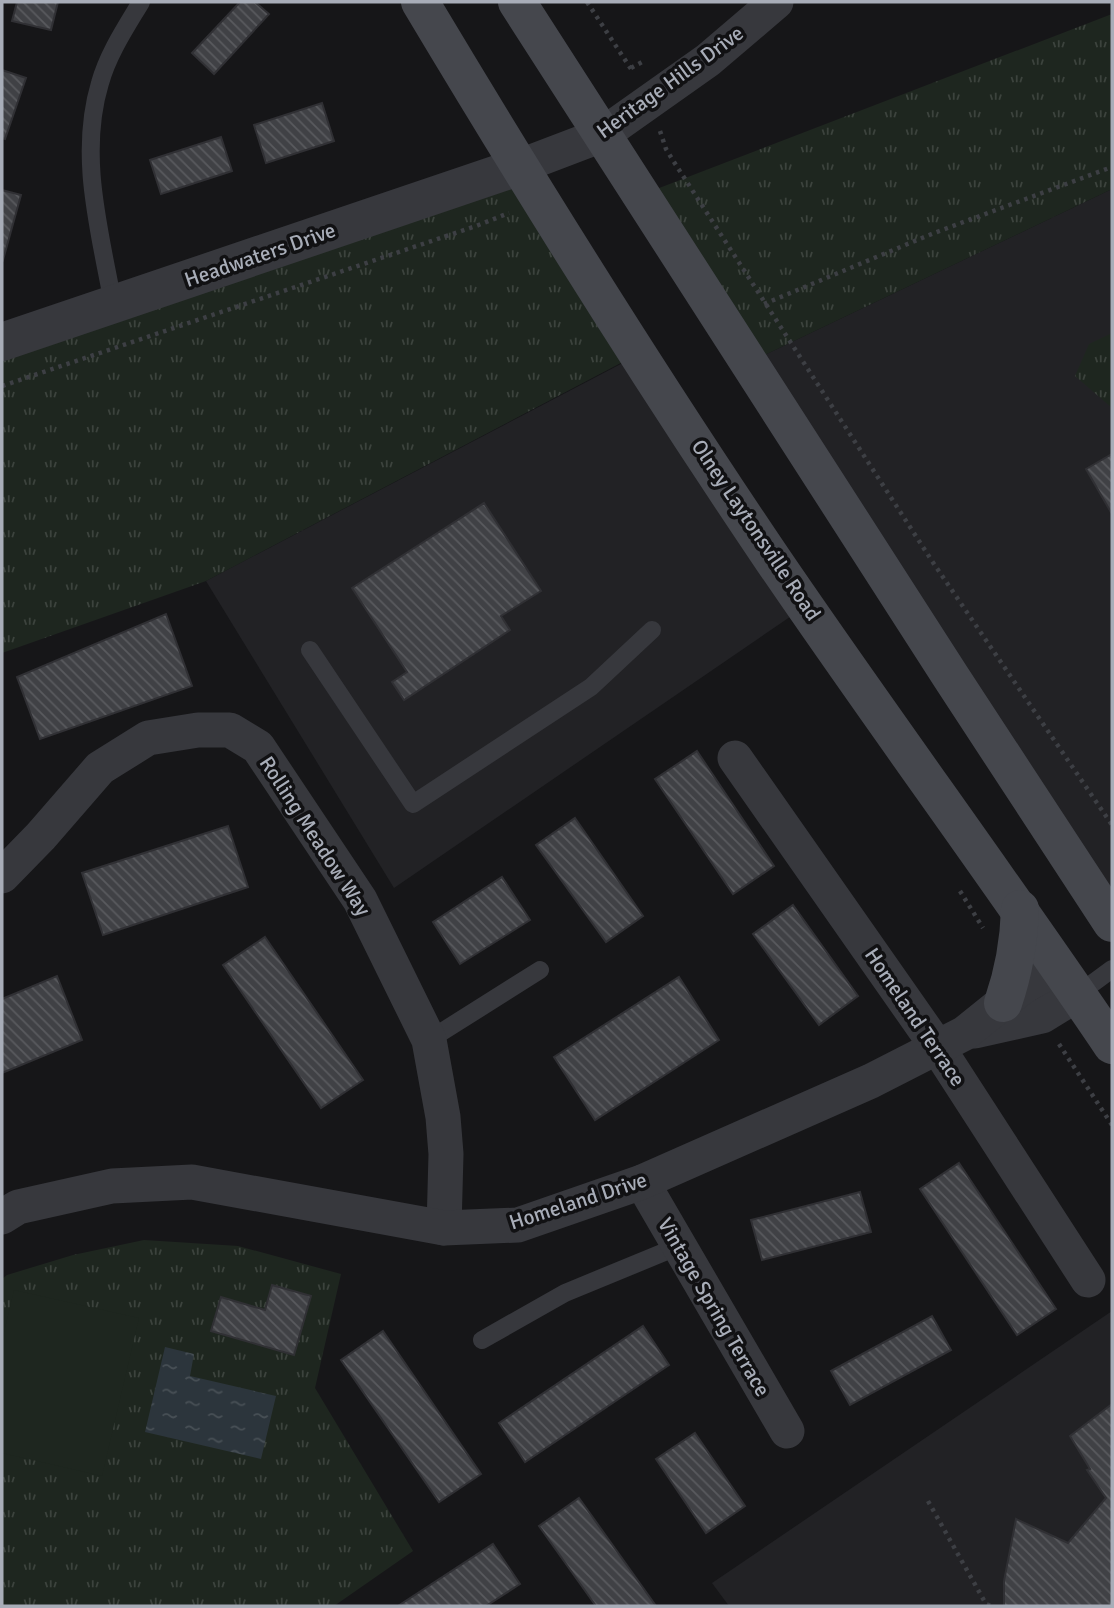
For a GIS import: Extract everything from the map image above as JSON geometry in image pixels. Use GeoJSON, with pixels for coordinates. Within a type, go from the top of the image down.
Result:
{"type":"FeatureCollection","features":[{"type":"Feature","properties":{"kind":"main road","name":"Olney Laytonsville Road"},"geometry":{"type":"LineString","coordinates":[[420,2],[518,167],[774,561],[1020,909],[1112,1045]]}},
{"type":"Feature","properties":{"kind":"main road"},"geometry":{"type":"LineString","coordinates":[[517,2],[1112,923]]}},
{"type":"Feature","properties":{"kind":"main road"},"geometry":{"type":"LineString","coordinates":[[1003,1003],[1013,975],[1019,945],[1020,909]]}},
{"type":"Feature","properties":{"kind":"street","name":"Heritage Hills Drive"},"geometry":{"type":"LineString","coordinates":[[518,167],[602,135],[708,60],[776,2]]}},
{"type":"Feature","properties":{"kind":"street","name":"Headwaters Drive"},"geometry":{"type":"LineString","coordinates":[[2,342],[518,167]]}},
{"type":"Feature","properties":{"kind":"street","name":"Rolling Meadow Way"},"geometry":{"type":"LineString","coordinates":[[2,876],[100,768],[148,738],[198,730],[230,730],[258,747],[360,900],[429,1040],[443,1117],[446,1154],[444,1228]]}},
{"type":"Feature","properties":{"kind":"street","name":"Homeland Terrace"},"geometry":{"type":"LineString","coordinates":[[736,758],[951,1040],[1088,1280]]}},
{"type":"Feature","properties":{"kind":"street","name":"Homeland Drive"},"geometry":{"type":"LineString","coordinates":[[951,1040],[1042,1016],[1069,980]]}},
{"type":"Feature","properties":{"kind":"street","name":"Homeland Drive"},"geometry":{"type":"LineString","coordinates":[[2,1217],[18,1207],[112,1186],[192,1182],[444,1228],[518,1225],[642,1182],[871,1081],[951,1040],[1021,988],[1069,980]]}},
{"type":"Feature","properties":{"kind":"street","name":"Vintage Spring Terrace"},"geometry":{"type":"LineString","coordinates":[[642,1182],[787,1431]]}},
{"type":"Feature","properties":{"kind":"lane"},"geometry":{"type":"LineString","coordinates":[[113,304],[94,203],[89,146],[91,120],[100,80],[141,2]]}},
{"type":"Feature","properties":{"kind":"lane"},"geometry":{"type":"LineString","coordinates":[[310,650],[413,804],[591,687],[652,630]]}},
{"type":"Feature","properties":{"kind":"lane"},"geometry":{"type":"LineString","coordinates":[[1069,980],[1112,969]]}},
{"type":"Feature","properties":{"kind":"lane"},"geometry":{"type":"LineString","coordinates":[[429,1040],[540,970]]}},
{"type":"Feature","properties":{"kind":"lane"},"geometry":{"type":"LineString","coordinates":[[482,1340],[565,1293],[679,1247]]}},
{"type":"Feature","properties":{"kind":"path"},"geometry":{"type":"LineString","coordinates":[[587,2],[631,68],[666,149],[764,304],[932,561],[1112,825]]}},
{"type":"Feature","properties":{"kind":"path"},"geometry":{"type":"LineString","coordinates":[[764,304],[934,233],[1112,167]]}},
{"type":"Feature","properties":{"kind":"path"},"geometry":{"type":"LineString","coordinates":[[2,386],[476,226],[516,210]]}},
{"type":"Feature","properties":{"kind":"path"},"geometry":{"type":"LineString","coordinates":[[928,1501],[986,1604],[991,1606]]}},
{"type":"Feature","properties":{"kind":"shaded area"},"geometry":{"type":"Polygon","coordinates":[[[1112,189],[1112,923],[748,363],[1112,189]]]}},
{"type":"Feature","properties":{"kind":"shaded area"},"geometry":{"type":"Polygon","coordinates":[[[638,355],[806,606],[394,888],[206,581],[638,355]]]}},
{"type":"Feature","properties":{"kind":"shaded area"},"geometry":{"type":"Polygon","coordinates":[[[1112,1311],[1112,1606],[729,1606],[712,1583],[1112,1311]]]}},
{"type":"Feature","properties":{"kind":"green space"},"geometry":{"type":"Polygon","coordinates":[[[1112,14],[1112,189],[748,363],[641,195],[1112,14]]]}},
{"type":"Feature","properties":{"kind":"green space"},"geometry":{"type":"Polygon","coordinates":[[[518,167],[634,356],[206,581],[2,653],[2,342],[518,167]]]}},
{"type":"Feature","properties":{"kind":"green space"},"geometry":{"type":"Polygon","coordinates":[[[1112,333],[1112,408],[1075,376],[1089,344],[1112,333]]]}},
{"type":"Feature","properties":{"kind":"green space"},"geometry":{"type":"Polygon","coordinates":[[[144,1240],[238,1246],[341,1274],[315,1388],[413,1551],[334,1606],[2,1606],[2,1279],[7,1275],[73,1255],[144,1240]]]}},
{"type":"Feature","properties":{"kind":"green space"},"geometry":{"type":"Polygon","coordinates":[[[14,1290],[139,1318],[102,1476],[2,1453],[2,1341],[14,1290]]]}},
{"type":"Feature","properties":{"kind":"water"},"geometry":{"type":"Polygon","coordinates":[[[165,1347],[194,1354],[190,1376],[276,1396],[261,1459],[145,1432],[165,1347]]]}},
{"type":"Feature","properties":{"kind":"building"},"geometry":{"type":"Polygon","coordinates":[[[17,2],[58,2],[51,30],[12,21],[17,2]]]}},
{"type":"Feature","properties":{"kind":"building"},"geometry":{"type":"Polygon","coordinates":[[[240,2],[255,2],[269,14],[214,74],[192,53],[240,2]]]}},
{"type":"Feature","properties":{"kind":"building"},"geometry":{"type":"Polygon","coordinates":[[[2,70],[26,78],[5,139],[2,138],[2,70]]]}},
{"type":"Feature","properties":{"kind":"building"},"geometry":{"type":"Polygon","coordinates":[[[322,103],[334,141],[266,163],[254,125],[322,103]]]}},
{"type":"Feature","properties":{"kind":"building"},"geometry":{"type":"Polygon","coordinates":[[[221,137],[232,171],[161,194],[150,160],[221,137]]]}},
{"type":"Feature","properties":{"kind":"building"},"geometry":{"type":"Polygon","coordinates":[[[2,190],[21,195],[3,260],[2,259],[2,190]]]}},
{"type":"Feature","properties":{"kind":"building"},"geometry":{"type":"Polygon","coordinates":[[[1112,454],[1112,514],[1086,469],[1112,454]]]}},
{"type":"Feature","properties":{"kind":"building"},"geometry":{"type":"Polygon","coordinates":[[[484,503],[541,591],[501,616],[510,630],[404,700],[392,682],[407,672],[352,588],[484,503]]]}},
{"type":"Feature","properties":{"kind":"building"},"geometry":{"type":"Polygon","coordinates":[[[166,614],[192,686],[40,739],[17,677],[166,614]]]}},
{"type":"Feature","properties":{"kind":"building"},"geometry":{"type":"Polygon","coordinates":[[[697,751],[774,866],[733,894],[655,779],[697,751]]]}},
{"type":"Feature","properties":{"kind":"building"},"geometry":{"type":"Polygon","coordinates":[[[575,818],[643,916],[606,942],[536,845],[575,818]]]}},
{"type":"Feature","properties":{"kind":"building"},"geometry":{"type":"Polygon","coordinates":[[[228,826],[248,887],[103,935],[82,873],[228,826]]]}},
{"type":"Feature","properties":{"kind":"building"},"geometry":{"type":"Polygon","coordinates":[[[502,877],[530,920],[460,964],[433,922],[502,877]]]}},
{"type":"Feature","properties":{"kind":"building"},"geometry":{"type":"Polygon","coordinates":[[[793,905],[858,996],[819,1025],[753,934],[793,905]]]}},
{"type":"Feature","properties":{"kind":"building"},"geometry":{"type":"Polygon","coordinates":[[[265,937],[363,1080],[321,1108],[223,965],[265,937]]]}},
{"type":"Feature","properties":{"kind":"building"},"geometry":{"type":"Polygon","coordinates":[[[57,976],[82,1040],[2,1073],[2,999],[57,976]]]}},
{"type":"Feature","properties":{"kind":"building"},"geometry":{"type":"Polygon","coordinates":[[[679,977],[719,1040],[595,1120],[554,1057],[679,977]]]}},
{"type":"Feature","properties":{"kind":"building"},"geometry":{"type":"Polygon","coordinates":[[[959,1163],[1056,1309],[1017,1335],[920,1189],[959,1163]]]}},
{"type":"Feature","properties":{"kind":"building"},"geometry":{"type":"Polygon","coordinates":[[[860,1192],[871,1232],[762,1260],[751,1220],[860,1192]]]}},
{"type":"Feature","properties":{"kind":"building"},"geometry":{"type":"Polygon","coordinates":[[[272,1285],[311,1296],[294,1355],[211,1331],[221,1297],[265,1310],[272,1285]]]}},
{"type":"Feature","properties":{"kind":"building"},"geometry":{"type":"Polygon","coordinates":[[[932,1316],[951,1350],[850,1405],[831,1371],[932,1316]]]}},
{"type":"Feature","properties":{"kind":"building"},"geometry":{"type":"Polygon","coordinates":[[[643,1326],[669,1365],[525,1462],[499,1423],[643,1326]]]}},
{"type":"Feature","properties":{"kind":"building"},"geometry":{"type":"Polygon","coordinates":[[[383,1331],[481,1474],[439,1502],[341,1360],[383,1331]]]}},
{"type":"Feature","properties":{"kind":"building"},"geometry":{"type":"Polygon","coordinates":[[[1112,1404],[1112,1606],[1004,1606],[1004,1581],[1016,1519],[1068,1543],[1106,1498],[1087,1470],[1090,1469],[1070,1436],[1112,1404]]]}},
{"type":"Feature","properties":{"kind":"building"},"geometry":{"type":"Polygon","coordinates":[[[695,1433],[745,1506],[706,1533],[656,1459],[695,1433]]]}},
{"type":"Feature","properties":{"kind":"building"},"geometry":{"type":"Polygon","coordinates":[[[579,1498],[656,1606],[596,1606],[539,1526],[579,1498]]]}},
{"type":"Feature","properties":{"kind":"building"},"geometry":{"type":"Polygon","coordinates":[[[493,1544],[520,1584],[486,1606],[398,1606],[493,1544]]]}}]}
